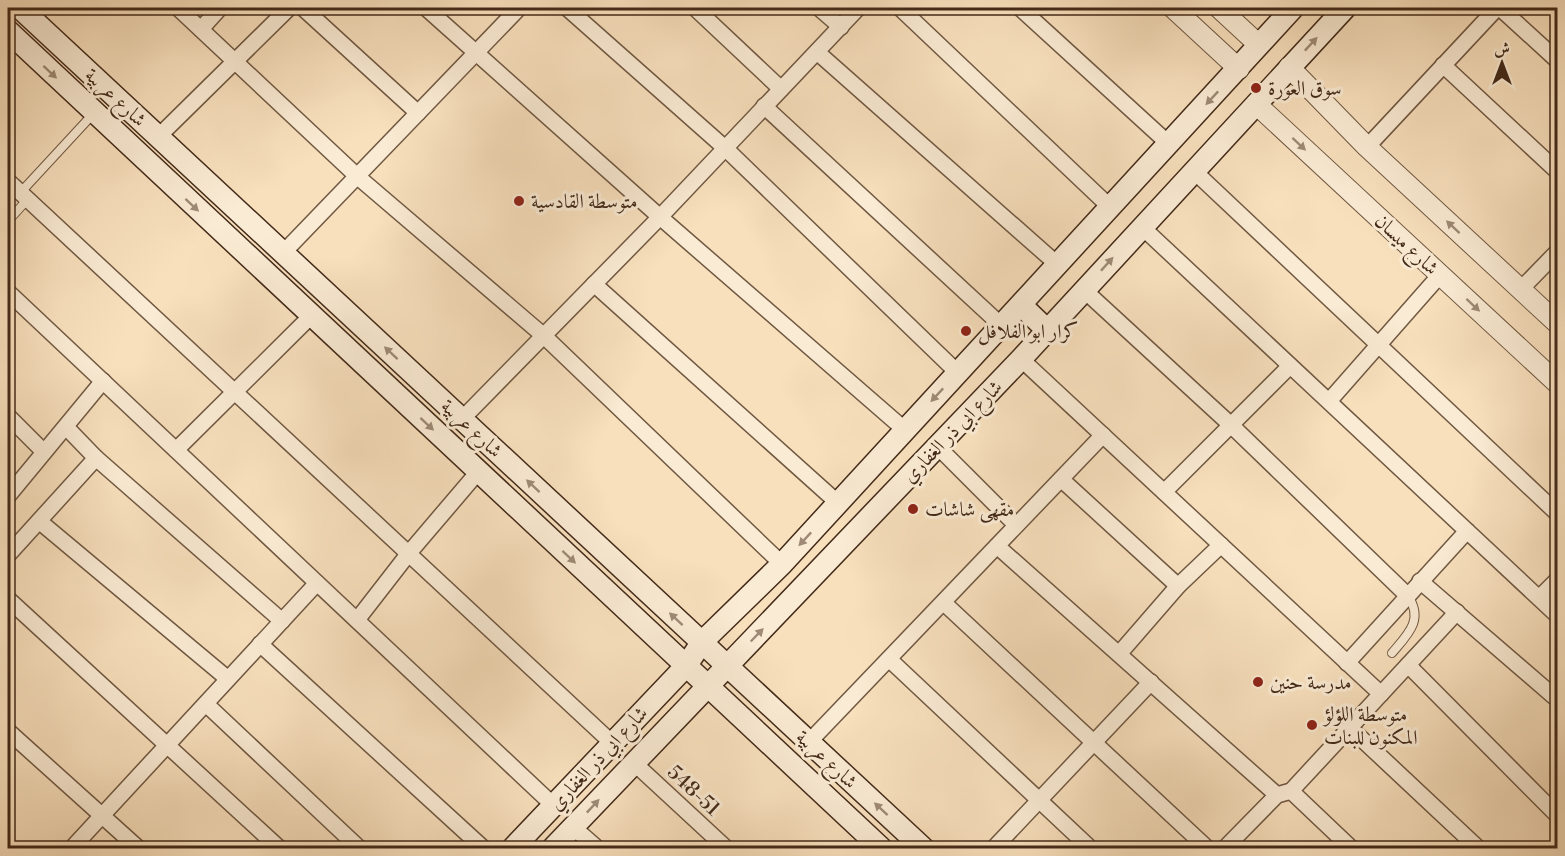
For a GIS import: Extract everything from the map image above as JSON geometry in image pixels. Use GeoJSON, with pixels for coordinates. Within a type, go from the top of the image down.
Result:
{"type":"FeatureCollection","features":[{"type":"Feature","properties":{"kind":"main road","name":"شارع عربية"},"geometry":{"type":"LineString","coordinates":[[20,8],[923,849]]}},
{"type":"Feature","properties":{"kind":"main road","name":"شارع ابي ذر الغفاري"},"geometry":{"type":"LineString","coordinates":[[513,849],[611,742],[686,666],[702,642],[782,564],[1293,8]]}},
{"type":"Feature","properties":{"kind":"main road","name":"شارع ابي ذر الغفاري"},"geometry":{"type":"LineString","coordinates":[[553,849],[633,762],[709,687],[1021,359],[1345,8]]}},
{"type":"Feature","properties":{"kind":"main road","name":"شارع عربية"},"geometry":{"type":"LineString","coordinates":[[8,31],[881,849]]}},
{"type":"Feature","properties":{"kind":"main road"},"geometry":{"type":"LineString","coordinates":[[1021,305],[1047,330]]}},
{"type":"Feature","properties":{"kind":"street"},"geometry":{"type":"LineString","coordinates":[[178,8],[358,177],[544,336],[782,564]]}},
{"type":"Feature","properties":{"kind":"street"},"geometry":{"type":"LineString","coordinates":[[201,29],[220,8]]}},
{"type":"Feature","properties":{"kind":"street"},"geometry":{"type":"LineString","coordinates":[[158,137],[289,8]]}},
{"type":"Feature","properties":{"kind":"street"},"geometry":{"type":"LineString","coordinates":[[303,8],[418,113]]}},
{"type":"Feature","properties":{"kind":"street"},"geometry":{"type":"LineString","coordinates":[[426,8],[660,217],[905,430]]}},
{"type":"Feature","properties":{"kind":"street"},"geometry":{"type":"LineString","coordinates":[[283,253],[519,8]]}},
{"type":"Feature","properties":{"kind":"street"},"geometry":{"type":"LineString","coordinates":[[567,8],[725,148],[958,373]]}},
{"type":"Feature","properties":{"kind":"street"},"geometry":{"type":"LineString","coordinates":[[695,8],[781,89]]}},
{"type":"Feature","properties":{"kind":"street"},"geometry":{"type":"LineString","coordinates":[[819,8],[841,27]]}},
{"type":"Feature","properties":{"kind":"street"},"geometry":{"type":"LineString","coordinates":[[462,419],[660,217],[858,8]]}},
{"type":"Feature","properties":{"kind":"street"},"geometry":{"type":"LineString","coordinates":[[900,8],[918,12],[1111,208]]}},
{"type":"Feature","properties":{"kind":"street"},"geometry":{"type":"LineString","coordinates":[[1020,8],[1169,144]]}},
{"type":"Feature","properties":{"kind":"street"},"geometry":{"type":"LineString","coordinates":[[1173,8],[1239,69]]}},
{"type":"Feature","properties":{"kind":"street"},"geometry":{"type":"LineString","coordinates":[[1219,8],[1259,45]]}},
{"type":"Feature","properties":{"kind":"street"},"geometry":{"type":"LineString","coordinates":[[1367,147],[1498,8],[1557,61]]}},
{"type":"Feature","properties":{"kind":"street"},"geometry":{"type":"LineString","coordinates":[[817,52],[1058,265]]}},
{"type":"Feature","properties":{"kind":"street"},"geometry":{"type":"LineString","coordinates":[[1443,65],[1557,172]]}},
{"type":"Feature","properties":{"kind":"street"},"geometry":{"type":"LineString","coordinates":[[1289,67],[1367,147],[1557,324]]}},
{"type":"Feature","properties":{"kind":"street","name":"شارع ميسان"},"geometry":{"type":"LineString","coordinates":[[1256,104],[1557,384]]}},
{"type":"Feature","properties":{"kind":"street"},"geometry":{"type":"LineString","coordinates":[[764,106],[1002,326]]}},
{"type":"Feature","properties":{"kind":"street"},"geometry":{"type":"LineString","coordinates":[[1195,172],[1557,514]]}},
{"type":"Feature","properties":{"kind":"street"},"geometry":{"type":"LineString","coordinates":[[8,181],[611,742]]}},
{"type":"Feature","properties":{"kind":"street"},"geometry":{"type":"LineString","coordinates":[[1142,227],[1290,366],[1330,400],[1557,616]]}},
{"type":"Feature","properties":{"kind":"street"},"geometry":{"type":"LineString","coordinates":[[1520,290],[1557,251]]}},
{"type":"Feature","properties":{"kind":"street"},"geometry":{"type":"LineString","coordinates":[[1330,400],[1440,275]]}},
{"type":"Feature","properties":{"kind":"street"},"geometry":{"type":"LineString","coordinates":[[594,284],[838,503]]}},
{"type":"Feature","properties":{"kind":"street"},"geometry":{"type":"LineString","coordinates":[[1084,290],[1232,426],[1408,596]]}},
{"type":"Feature","properties":{"kind":"street"},"geometry":{"type":"LineString","coordinates":[[8,291],[553,805]]}},
{"type":"Feature","properties":{"kind":"street"},"geometry":{"type":"LineString","coordinates":[[176,450],[311,316]]}},
{"type":"Feature","properties":{"kind":"street"},"geometry":{"type":"LineString","coordinates":[[1021,359],[1381,694]]}},
{"type":"Feature","properties":{"kind":"street"},"geometry":{"type":"LineString","coordinates":[[1164,492],[1290,366]]}},
{"type":"Feature","properties":{"kind":"street"},"geometry":{"type":"LineString","coordinates":[[8,496],[103,381]]}},
{"type":"Feature","properties":{"kind":"street"},"geometry":{"type":"LineString","coordinates":[[8,416],[44,452]]}},
{"type":"Feature","properties":{"kind":"street"},"geometry":{"type":"LineString","coordinates":[[66,427],[96,458],[282,621]]}},
{"type":"Feature","properties":{"kind":"street"},"geometry":{"type":"LineString","coordinates":[[809,742],[1103,435]]}},
{"type":"Feature","properties":{"kind":"street"},"geometry":{"type":"LineString","coordinates":[[937,446],[1016,525]]}},
{"type":"Feature","properties":{"kind":"street"},"geometry":{"type":"LineString","coordinates":[[11,545],[39,521],[96,458]]}},
{"type":"Feature","properties":{"kind":"street"},"geometry":{"type":"LineString","coordinates":[[357,620],[408,552],[478,472]]}},
{"type":"Feature","properties":{"kind":"street"},"geometry":{"type":"LineString","coordinates":[[1061,479],[1178,586]]}},
{"type":"Feature","properties":{"kind":"street"},"geometry":{"type":"LineString","coordinates":[[39,521],[228,679]]}},
{"type":"Feature","properties":{"kind":"street"},"geometry":{"type":"LineString","coordinates":[[1347,663],[1467,531]]}},
{"type":"Feature","properties":{"kind":"street"},"geometry":{"type":"LineString","coordinates":[[1119,654],[1178,586],[1221,545]]}},
{"type":"Feature","properties":{"kind":"street"},"geometry":{"type":"LineString","coordinates":[[997,546],[1151,682],[1351,849]]}},
{"type":"Feature","properties":{"kind":"street"},"geometry":{"type":"LineString","coordinates":[[1539,598],[1557,579]]}},
{"type":"Feature","properties":{"kind":"street"},"geometry":{"type":"LineString","coordinates":[[1420,581],[1557,700]]}},
{"type":"Feature","properties":{"kind":"street"},"geometry":{"type":"LineString","coordinates":[[72,849],[317,583]]}},
{"type":"Feature","properties":{"kind":"street"},"geometry":{"type":"LineString","coordinates":[[8,599],[279,849]]}},
{"type":"Feature","properties":{"kind":"street"},"geometry":{"type":"LineString","coordinates":[[944,603],[1207,849]]}},
{"type":"Feature","properties":{"kind":"street"},"geometry":{"type":"LineString","coordinates":[[1225,849],[1350,728],[1457,612]]}},
{"type":"Feature","properties":{"kind":"street"},"geometry":{"type":"LineString","coordinates":[[260,644],[483,849]]}},
{"type":"Feature","properties":{"kind":"street"},"geometry":{"type":"LineString","coordinates":[[890,660],[1090,849]]}},
{"type":"Feature","properties":{"kind":"street"},"geometry":{"type":"LineString","coordinates":[[1408,665],[1557,816]]}},
{"type":"Feature","properties":{"kind":"street"},"geometry":{"type":"LineString","coordinates":[[994,849],[1151,682]]}},
{"type":"Feature","properties":{"kind":"street"},"geometry":{"type":"LineString","coordinates":[[206,704],[359,849]]}},
{"type":"Feature","properties":{"kind":"street"},"geometry":{"type":"LineString","coordinates":[[1350,728],[1478,849]]}},
{"type":"Feature","properties":{"kind":"street"},"geometry":{"type":"LineString","coordinates":[[8,731],[138,849]]}},
{"type":"Feature","properties":{"kind":"street","name":"548-51"},"geometry":{"type":"LineString","coordinates":[[633,762],[726,849]]}},
{"type":"Feature","properties":{"kind":"street"},"geometry":{"type":"LineString","coordinates":[[573,827],[597,849]]}},
{"type":"Feature","properties":{"kind":"lane"},"geometry":{"type":"LineString","coordinates":[[8,221],[24,196],[94,113]]}},
{"type":"Feature","properties":{"kind":"lane"},"geometry":{"type":"LineString","coordinates":[[1392,653],[1412,629],[1415,621],[1416,611],[1408,596]]}},
{"type":"Feature","properties":{"kind":"place","name":"سوق العورة"},"geometry":{"type":"Point","coordinates":[1256,88]}},
{"type":"Feature","properties":{"kind":"place","name":"متوسطة القادسية"},"geometry":{"type":"Point","coordinates":[519,201]}},
{"type":"Feature","properties":{"kind":"place","name":"كرار ابو الفلافل"},"geometry":{"type":"Point","coordinates":[966,331]}},
{"type":"Feature","properties":{"kind":"place","name":"مقهى شاشات"},"geometry":{"type":"Point","coordinates":[913,509]}},
{"type":"Feature","properties":{"kind":"place","name":"مدرسة حنين"},"geometry":{"type":"Point","coordinates":[1258,682]}},
{"type":"Feature","properties":{"kind":"place","name":"متوسطة اللؤلؤ المكنون للبنات"},"geometry":{"type":"Point","coordinates":[1312,725]}}]}
